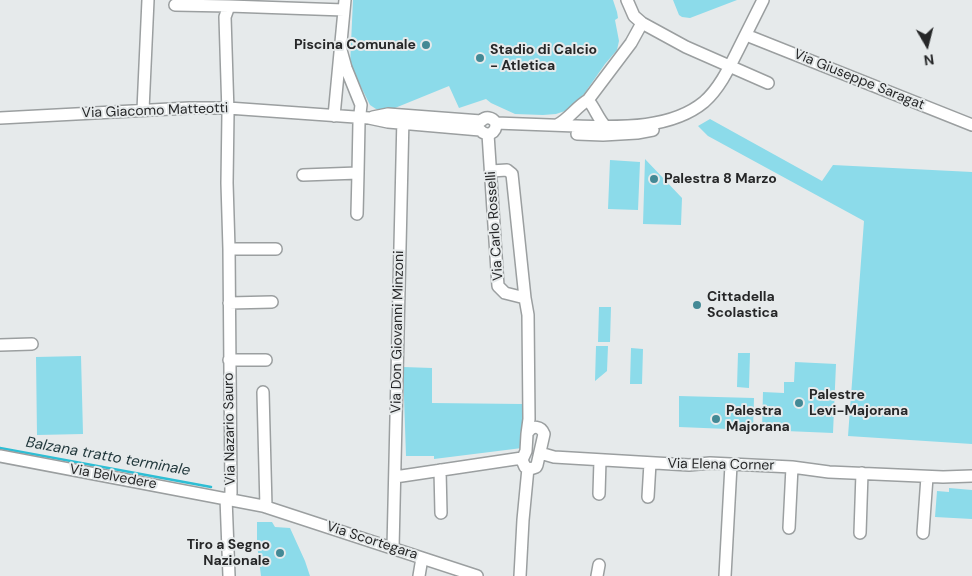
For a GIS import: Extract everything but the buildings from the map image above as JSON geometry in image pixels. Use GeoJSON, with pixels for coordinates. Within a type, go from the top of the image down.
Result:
{"type":"FeatureCollection","features":[{"type":"Feature","properties":{"kind":"street"},"geometry":{"type":"LineString","coordinates":[[143,110],[148,0]]}},
{"type":"Feature","properties":{"kind":"street"},"geometry":{"type":"LineString","coordinates":[[627,0],[634,16],[642,23],[686,47],[768,84]]}},
{"type":"Feature","properties":{"kind":"street","name":"Via Giacomo Matteotti"},"geometry":{"type":"LineString","coordinates":[[749,36],[763,0]]}},
{"type":"Feature","properties":{"kind":"street","name":"Via Giacomo Matteotti"},"geometry":{"type":"LineString","coordinates":[[0,118],[143,110],[228,108],[364,118],[388,122],[403,120],[488,128],[603,135],[636,134],[691,119],[716,99],[770,0]]}},
{"type":"Feature","properties":{"kind":"street"},"geometry":{"type":"LineString","coordinates":[[175,5],[345,5],[334,116]]}},
{"type":"Feature","properties":{"kind":"street","name":"Via Nazario Sauro"},"geometry":{"type":"LineString","coordinates":[[228,498],[231,493],[227,183],[228,108],[225,17],[229,6]]}},
{"type":"Feature","properties":{"kind":"street"},"geometry":{"type":"LineString","coordinates":[[557,126],[588,100],[631,43],[642,23]]}},
{"type":"Feature","properties":{"kind":"street","name":"Via Giuseppe Saragat"},"geometry":{"type":"LineString","coordinates":[[749,36],[972,125]]}},
{"type":"Feature","properties":{"kind":"street"},"geometry":{"type":"LineString","coordinates":[[341,50],[364,118],[358,173],[357,214]]}},
{"type":"Feature","properties":{"kind":"street","name":"Via Giacomo Matteotti"},"geometry":{"type":"LineString","coordinates":[[488,128],[606,127],[646,124],[684,114],[704,102],[733,68]]}},
{"type":"Feature","properties":{"kind":"street"},"geometry":{"type":"LineString","coordinates":[[588,100],[606,127]]}},
{"type":"Feature","properties":{"kind":"street","name":"Via Don Giovanni Minzoni"},"geometry":{"type":"LineString","coordinates":[[393,548],[403,120]]}},
{"type":"Feature","properties":{"kind":"street","name":"Via Carlo Rosselli"},"geometry":{"type":"LineString","coordinates":[[488,128],[498,286],[505,293],[524,298]]}},
{"type":"Feature","properties":{"kind":"street"},"geometry":{"type":"LineString","coordinates":[[491,171],[507,170],[512,174],[524,298],[528,314],[529,419],[533,430],[526,451],[520,576]]}},
{"type":"Feature","properties":{"kind":"street"},"geometry":{"type":"LineString","coordinates":[[303,175],[358,173]]}},
{"type":"Feature","properties":{"kind":"street"},"geometry":{"type":"LineString","coordinates":[[229,249],[276,249]]}},
{"type":"Feature","properties":{"kind":"street"},"geometry":{"type":"LineString","coordinates":[[229,303],[272,302]]}},
{"type":"Feature","properties":{"kind":"street"},"geometry":{"type":"LineString","coordinates":[[0,345],[32,344]]}},
{"type":"Feature","properties":{"kind":"street","name":"Via Nazario Sauro"},"geometry":{"type":"LineString","coordinates":[[230,360],[266,360]]}},
{"type":"Feature","properties":{"kind":"street"},"geometry":{"type":"LineString","coordinates":[[263,392],[266,507]]}},
{"type":"Feature","properties":{"kind":"street"},"geometry":{"type":"LineString","coordinates":[[394,477],[440,470],[525,463],[533,468],[536,467],[544,434],[541,429],[533,430]]}},
{"type":"Feature","properties":{"kind":"street","name":"Via Belvedere"},"geometry":{"type":"LineString","coordinates":[[0,456],[228,498]]}},
{"type":"Feature","properties":{"kind":"street","name":"Via Elena Corner"},"geometry":{"type":"LineString","coordinates":[[539,457],[689,465],[710,463],[792,467],[829,472],[926,477],[952,478],[972,476]]}},
{"type":"Feature","properties":{"kind":"street"},"geometry":{"type":"LineString","coordinates":[[599,494],[600,460]]}},
{"type":"Feature","properties":{"kind":"street","name":"Via Elena Corner"},"geometry":{"type":"LineString","coordinates":[[648,497],[650,463]]}},
{"type":"Feature","properties":{"kind":"street"},"geometry":{"type":"LineString","coordinates":[[725,576],[731,465]]}},
{"type":"Feature","properties":{"kind":"street","name":"Via Elena Corner"},"geometry":{"type":"LineString","coordinates":[[789,528],[792,467]]}},
{"type":"Feature","properties":{"kind":"street"},"geometry":{"type":"LineString","coordinates":[[440,470],[441,513]]}},
{"type":"Feature","properties":{"kind":"street"},"geometry":{"type":"LineString","coordinates":[[860,533],[862,473]]}},
{"type":"Feature","properties":{"kind":"street"},"geometry":{"type":"LineString","coordinates":[[923,533],[926,477]]}},
{"type":"Feature","properties":{"kind":"street"},"geometry":{"type":"LineString","coordinates":[[228,498],[229,576]]}},
{"type":"Feature","properties":{"kind":"street","name":"Via Scortegara"},"geometry":{"type":"LineString","coordinates":[[228,498],[266,507],[477,576]]}},
{"type":"Feature","properties":{"kind":"street"},"geometry":{"type":"LineString","coordinates":[[419,576],[422,558]]}},
{"type":"Feature","properties":{"kind":"shaded area","name":"Stadio di Calcio - Atletica"},"geometry":{"type":"Polygon","coordinates":[[[353,0],[613,0],[618,18],[615,20],[619,41],[617,50],[584,94],[565,111],[556,114],[515,114],[486,99],[459,108],[449,86],[390,110],[376,109],[370,105],[350,65],[353,0]]]}},
{"type":"Feature","properties":{"kind":"shaded area"},"geometry":{"type":"Polygon","coordinates":[[[673,0],[737,0],[690,18],[679,15],[673,0]]]}},
{"type":"Feature","properties":{"kind":"shaded area"},"geometry":{"type":"Polygon","coordinates":[[[710,119],[822,181],[833,165],[972,172],[972,444],[848,436],[864,221],[708,136],[698,126],[710,119]]]}},
{"type":"Feature","properties":{"kind":"shaded area","name":"Palestra 8 Marzo"},"geometry":{"type":"Polygon","coordinates":[[[645,159],[682,198],[681,225],[643,224],[645,159]]]}},
{"type":"Feature","properties":{"kind":"shaded area"},"geometry":{"type":"Polygon","coordinates":[[[610,160],[640,162],[638,210],[608,209],[610,160]]]}},
{"type":"Feature","properties":{"kind":"shaded area"},"geometry":{"type":"Polygon","coordinates":[[[599,307],[611,307],[610,342],[598,342],[599,307]]]}},
{"type":"Feature","properties":{"kind":"shaded area"},"geometry":{"type":"Polygon","coordinates":[[[596,346],[608,346],[607,371],[595,381],[596,346]]]}},
{"type":"Feature","properties":{"kind":"shaded area"},"geometry":{"type":"Polygon","coordinates":[[[631,348],[643,349],[642,384],[630,384],[631,348]]]}},
{"type":"Feature","properties":{"kind":"shaded area"},"geometry":{"type":"Polygon","coordinates":[[[738,353],[750,353],[749,388],[737,387],[738,353]]]}},
{"type":"Feature","properties":{"kind":"shaded area"},"geometry":{"type":"Polygon","coordinates":[[[81,356],[83,434],[37,435],[36,357],[81,356]]]}},
{"type":"Feature","properties":{"kind":"shaded area","name":"Palestre Levi-Majorana"},"geometry":{"type":"Polygon","coordinates":[[[795,362],[836,364],[833,433],[762,430],[763,392],[784,393],[784,382],[794,382],[795,362]]]}},
{"type":"Feature","properties":{"kind":"shaded area"},"geometry":{"type":"Polygon","coordinates":[[[403,367],[432,368],[432,403],[522,404],[522,448],[434,459],[434,456],[406,456],[403,367]]]}},
{"type":"Feature","properties":{"kind":"shaded area","name":"Palestra Majorana"},"geometry":{"type":"Polygon","coordinates":[[[679,396],[754,398],[753,430],[679,427],[679,396]]]}},
{"type":"Feature","properties":{"kind":"shaded area"},"geometry":{"type":"Polygon","coordinates":[[[949,488],[972,490],[972,519],[935,517],[937,491],[949,492],[949,488]]]}},
{"type":"Feature","properties":{"kind":"shaded area","name":"Tiro a Segno Nazionale"},"geometry":{"type":"Polygon","coordinates":[[[257,522],[272,522],[275,527],[290,528],[310,576],[261,576],[257,544],[257,522]]]}},
{"type":"Feature","properties":{"kind":"waterway","name":"Balzana tratto terminale"},"geometry":{"type":"LineString","coordinates":[[0,448],[211,487]]}},
{"type":"Feature","properties":{"kind":"place","name":"Piscina Comunale"},"geometry":{"type":"Point","coordinates":[426,45]}},
{"type":"Feature","properties":{"kind":"place","name":"Stadio di Calcio - Atletica"},"geometry":{"type":"Point","coordinates":[480,58]}},
{"type":"Feature","properties":{"kind":"place","name":"Palestra 8 Marzo"},"geometry":{"type":"Point","coordinates":[654,179]}},
{"type":"Feature","properties":{"kind":"place","name":"Cittadella Scolastica"},"geometry":{"type":"Point","coordinates":[697,305]}},
{"type":"Feature","properties":{"kind":"place","name":"Palestre Levi-Majorana"},"geometry":{"type":"Point","coordinates":[799,403]}},
{"type":"Feature","properties":{"kind":"place","name":"Palestra Majorana"},"geometry":{"type":"Point","coordinates":[716,419]}},
{"type":"Feature","properties":{"kind":"place","name":"Tiro a Segno Nazionale"},"geometry":{"type":"Point","coordinates":[280,553]}}]}
